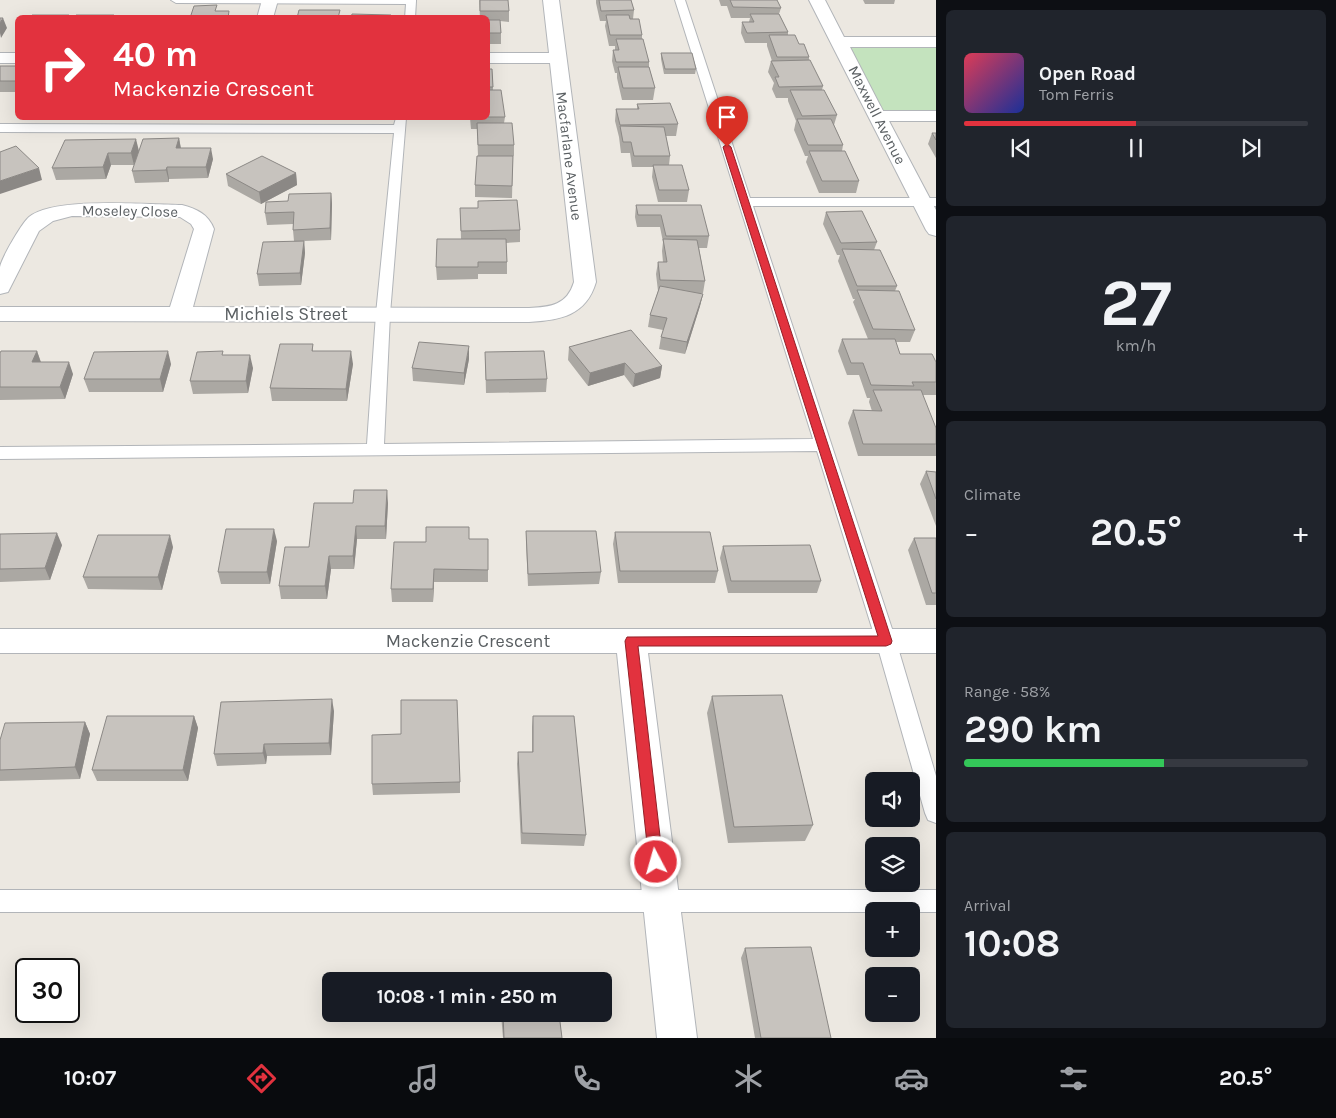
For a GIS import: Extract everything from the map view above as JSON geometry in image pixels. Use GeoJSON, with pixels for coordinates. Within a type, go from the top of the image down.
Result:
{"type":"FeatureCollection","features":[{"type":"Feature","properties":{"kind":"street"},"geometry":{"type":"LineString","coordinates":[[266,15],[270,0]]}},
{"type":"Feature","properties":{"kind":"street","name":"Macfarlane Avenue"},"geometry":{"type":"LineString","coordinates":[[551,0],[585,282],[583,291],[570,307]]}},
{"type":"Feature","properties":{"kind":"street","name":"Maxwell Avenue"},"geometry":{"type":"LineString","coordinates":[[817,0],[877,116],[929,202],[936,230]]}},
{"type":"Feature","properties":{"kind":"street"},"geometry":{"type":"LineString","coordinates":[[839,42],[936,42]]}},
{"type":"Feature","properties":{"kind":"street"},"geometry":{"type":"LineString","coordinates":[[0,58],[15,58]]}},
{"type":"Feature","properties":{"kind":"street"},"geometry":{"type":"LineString","coordinates":[[490,58],[557,58]]}},
{"type":"Feature","properties":{"kind":"street"},"geometry":{"type":"LineString","coordinates":[[877,116],[936,116]]}},
{"type":"Feature","properties":{"kind":"street","name":"Moseley Close"},"geometry":{"type":"LineString","coordinates":[[0,287],[30,229],[37,221],[46,216],[72,210],[182,211],[198,218],[203,223],[204,229],[180,313]]}},
{"type":"Feature","properties":{"kind":"street","name":"Michiels Street"},"geometry":{"type":"LineString","coordinates":[[0,314],[529,315],[547,314],[570,307]]}},
{"type":"Feature","properties":{"kind":"street","name":"Mackenzie Crescent"},"geometry":{"type":"LineString","coordinates":[[0,641],[936,641]]}},
{"type":"Feature","properties":{"kind":"street"},"geometry":{"type":"LineString","coordinates":[[631,641],[677,1038]]}},
{"type":"Feature","properties":{"kind":"lane"},"geometry":{"type":"LineString","coordinates":[[176,0],[411,0],[410,15]]}},
{"type":"Feature","properties":{"kind":"lane"},"geometry":{"type":"LineString","coordinates":[[680,0],[886,641],[936,813]]}},
{"type":"Feature","properties":{"kind":"lane"},"geometry":{"type":"LineString","coordinates":[[0,128],[401,123],[383,314],[375,449]]}},
{"type":"Feature","properties":{"kind":"lane"},"geometry":{"type":"LineString","coordinates":[[744,202],[929,202]]}},
{"type":"Feature","properties":{"kind":"lane"},"geometry":{"type":"LineString","coordinates":[[0,453],[824,445]]}},
{"type":"Feature","properties":{"kind":"lane"},"geometry":{"type":"LineString","coordinates":[[0,900],[936,900]]}},
{"type":"Feature","properties":{"kind":"green space"},"geometry":{"type":"Polygon","coordinates":[[[839,42],[936,42],[936,116],[877,116],[839,42]]]}},
{"type":"Feature","properties":{"kind":"building"},"geometry":{"type":"Polygon","coordinates":[[[480,0],[508,0],[509,11],[480,11],[480,0]]]}},
{"type":"Feature","properties":{"kind":"building"},"geometry":{"type":"Polygon","coordinates":[[[599,0],[631,0],[634,10],[601,11],[599,0]]]}},
{"type":"Feature","properties":{"kind":"building"},"geometry":{"type":"Polygon","coordinates":[[[730,0],[777,0],[781,8],[733,7],[730,0]]]}},
{"type":"Feature","properties":{"kind":"building"},"geometry":{"type":"Polygon","coordinates":[[[217,5],[215,11],[229,11],[228,15],[191,15],[194,6],[217,5]]]}},
{"type":"Feature","properties":{"kind":"building"},"geometry":{"type":"Polygon","coordinates":[[[299,10],[340,10],[339,15],[298,15],[299,10]]]}},
{"type":"Feature","properties":{"kind":"building"},"geometry":{"type":"Polygon","coordinates":[[[352,14],[391,15],[352,15],[352,14]]]}},
{"type":"Feature","properties":{"kind":"building"},"geometry":{"type":"Polygon","coordinates":[[[750,14],[779,14],[788,32],[747,33],[742,22],[754,22],[750,14]]]}},
{"type":"Feature","properties":{"kind":"building"},"geometry":{"type":"Polygon","coordinates":[[[606,15],[629,15],[630,19],[639,19],[642,35],[610,35],[606,15]]]}},
{"type":"Feature","properties":{"kind":"building"},"geometry":{"type":"Polygon","coordinates":[[[490,20],[500,20],[501,33],[490,33],[490,20]]]}},
{"type":"Feature","properties":{"kind":"building"},"geometry":{"type":"Polygon","coordinates":[[[769,35],[795,35],[799,44],[804,44],[809,57],[777,57],[769,35]]]}},
{"type":"Feature","properties":{"kind":"building"},"geometry":{"type":"Polygon","coordinates":[[[616,39],[643,39],[649,62],[616,62],[613,50],[619,50],[616,39]]]}},
{"type":"Feature","properties":{"kind":"building"},"geometry":{"type":"Polygon","coordinates":[[[661,53],[692,53],[696,69],[665,69],[661,53]]]}},
{"type":"Feature","properties":{"kind":"building"},"geometry":{"type":"Polygon","coordinates":[[[810,60],[823,86],[779,87],[775,77],[779,77],[771,61],[810,60]]]}},
{"type":"Feature","properties":{"kind":"building"},"geometry":{"type":"Polygon","coordinates":[[[0,66],[15,66],[15,81],[0,81],[0,66]]]}},
{"type":"Feature","properties":{"kind":"building"},"geometry":{"type":"Polygon","coordinates":[[[618,67],[649,67],[655,88],[623,88],[618,67]]]}},
{"type":"Feature","properties":{"kind":"building"},"geometry":{"type":"Polygon","coordinates":[[[490,69],[492,69],[493,87],[490,87],[490,69]]]}},
{"type":"Feature","properties":{"kind":"building"},"geometry":{"type":"Polygon","coordinates":[[[490,90],[501,90],[505,117],[490,117],[490,90]]]}},
{"type":"Feature","properties":{"kind":"building"},"geometry":{"type":"Polygon","coordinates":[[[790,90],[824,90],[837,115],[802,116],[790,90]]]}},
{"type":"Feature","properties":{"kind":"building"},"geometry":{"type":"Polygon","coordinates":[[[670,103],[678,124],[620,125],[616,109],[639,109],[637,104],[670,103]]]}},
{"type":"Feature","properties":{"kind":"building"},"geometry":{"type":"Polygon","coordinates":[[[797,119],[831,119],[843,145],[808,145],[797,119]]]}},
{"type":"Feature","properties":{"kind":"building"},"geometry":{"type":"Polygon","coordinates":[[[477,123],[512,123],[514,145],[478,145],[477,123]]]}},
{"type":"Feature","properties":{"kind":"building"},"geometry":{"type":"Polygon","coordinates":[[[620,126],[664,127],[670,156],[634,156],[631,142],[623,142],[620,126]]]}},
{"type":"Feature","properties":{"kind":"building"},"geometry":{"type":"Polygon","coordinates":[[[179,138],[176,148],[211,148],[206,167],[167,167],[166,170],[132,171],[143,139],[179,138]]]}},
{"type":"Feature","properties":{"kind":"building"},"geometry":{"type":"Polygon","coordinates":[[[136,139],[131,153],[108,153],[103,167],[52,168],[65,140],[136,139]]]}},
{"type":"Feature","properties":{"kind":"building"},"geometry":{"type":"Polygon","coordinates":[[[16,146],[39,168],[0,181],[0,152],[16,146]]]}},
{"type":"Feature","properties":{"kind":"building"},"geometry":{"type":"Polygon","coordinates":[[[809,151],[845,151],[859,181],[822,181],[809,151]]]}},
{"type":"Feature","properties":{"kind":"building"},"geometry":{"type":"Polygon","coordinates":[[[262,156],[296,173],[259,192],[226,174],[262,156]]]}},
{"type":"Feature","properties":{"kind":"building"},"geometry":{"type":"Polygon","coordinates":[[[477,156],[513,156],[512,186],[475,185],[477,156]]]}},
{"type":"Feature","properties":{"kind":"building"},"geometry":{"type":"Polygon","coordinates":[[[653,165],[682,165],[689,190],[659,190],[653,165]]]}},
{"type":"Feature","properties":{"kind":"building"},"geometry":{"type":"Polygon","coordinates":[[[331,193],[330,228],[293,230],[294,212],[265,213],[266,202],[288,201],[289,194],[331,193]]]}},
{"type":"Feature","properties":{"kind":"building"},"geometry":{"type":"Polygon","coordinates":[[[517,200],[520,230],[461,231],[460,208],[478,208],[478,201],[517,200]]]}},
{"type":"Feature","properties":{"kind":"building"},"geometry":{"type":"Polygon","coordinates":[[[636,205],[701,205],[709,236],[666,236],[661,215],[638,215],[636,205]]]}},
{"type":"Feature","properties":{"kind":"building"},"geometry":{"type":"Polygon","coordinates":[[[862,211],[877,242],[841,243],[826,212],[862,211]]]}},
{"type":"Feature","properties":{"kind":"building"},"geometry":{"type":"Polygon","coordinates":[[[437,239],[506,239],[507,262],[478,262],[478,267],[436,267],[437,239]]]}},
{"type":"Feature","properties":{"kind":"building"},"geometry":{"type":"Polygon","coordinates":[[[663,239],[697,240],[705,281],[660,280],[658,262],[667,262],[663,239]]]}},
{"type":"Feature","properties":{"kind":"building"},"geometry":{"type":"Polygon","coordinates":[[[304,241],[300,273],[257,274],[263,242],[304,241]]]}},
{"type":"Feature","properties":{"kind":"building"},"geometry":{"type":"Polygon","coordinates":[[[842,249],[880,250],[897,286],[857,286],[842,249]]]}},
{"type":"Feature","properties":{"kind":"building"},"geometry":{"type":"Polygon","coordinates":[[[660,286],[703,294],[687,342],[661,337],[667,318],[650,315],[660,286]]]}},
{"type":"Feature","properties":{"kind":"building"},"geometry":{"type":"Polygon","coordinates":[[[857,290],[899,291],[915,330],[873,329],[857,290]]]}},
{"type":"Feature","properties":{"kind":"building"},"geometry":{"type":"Polygon","coordinates":[[[631,330],[662,366],[635,374],[625,363],[590,373],[569,347],[631,330]]]}},
{"type":"Feature","properties":{"kind":"building"},"geometry":{"type":"Polygon","coordinates":[[[842,339],[895,339],[900,354],[932,354],[936,362],[936,382],[912,382],[914,386],[871,385],[863,363],[851,363],[842,339]]]}},
{"type":"Feature","properties":{"kind":"building"},"geometry":{"type":"Polygon","coordinates":[[[419,342],[469,346],[464,373],[412,368],[419,342]]]}},
{"type":"Feature","properties":{"kind":"building"},"geometry":{"type":"Polygon","coordinates":[[[280,344],[313,344],[312,351],[351,351],[346,389],[270,388],[280,344]]]}},
{"type":"Feature","properties":{"kind":"building"},"geometry":{"type":"Polygon","coordinates":[[[1,351],[37,351],[32,362],[69,362],[60,387],[0,387],[1,351]]]}},
{"type":"Feature","properties":{"kind":"building"},"geometry":{"type":"Polygon","coordinates":[[[168,351],[160,379],[84,379],[94,352],[168,351]]]}},
{"type":"Feature","properties":{"kind":"building"},"geometry":{"type":"Polygon","coordinates":[[[223,351],[222,355],[250,355],[246,381],[190,381],[197,352],[223,351]]]}},
{"type":"Feature","properties":{"kind":"building"},"geometry":{"type":"Polygon","coordinates":[[[544,351],[547,379],[486,380],[485,352],[544,351]]]}},
{"type":"Feature","properties":{"kind":"building"},"geometry":{"type":"Polygon","coordinates":[[[873,390],[921,390],[936,428],[936,444],[863,444],[853,410],[882,411],[873,390]]]}},
{"type":"Feature","properties":{"kind":"building"},"geometry":{"type":"Polygon","coordinates":[[[926,471],[936,472],[936,499],[926,471]]]}},
{"type":"Feature","properties":{"kind":"building"},"geometry":{"type":"Polygon","coordinates":[[[354,490],[387,490],[385,526],[356,526],[353,556],[329,556],[325,586],[279,586],[285,547],[309,547],[314,503],[353,503],[354,490]]]}},
{"type":"Feature","properties":{"kind":"building"},"geometry":{"type":"Polygon","coordinates":[[[426,527],[469,527],[469,539],[488,539],[488,570],[434,569],[433,589],[391,589],[394,542],[426,542],[426,527]]]}},
{"type":"Feature","properties":{"kind":"building"},"geometry":{"type":"Polygon","coordinates":[[[226,529],[274,529],[267,572],[218,572],[226,529]]]}},
{"type":"Feature","properties":{"kind":"building"},"geometry":{"type":"Polygon","coordinates":[[[526,531],[596,531],[601,572],[528,574],[526,531]]]}},
{"type":"Feature","properties":{"kind":"building"},"geometry":{"type":"Polygon","coordinates":[[[615,532],[710,532],[718,571],[620,571],[615,532]]]}},
{"type":"Feature","properties":{"kind":"building"},"geometry":{"type":"Polygon","coordinates":[[[57,533],[45,568],[0,569],[0,534],[57,533]]]}},
{"type":"Feature","properties":{"kind":"building"},"geometry":{"type":"Polygon","coordinates":[[[98,535],[170,535],[158,577],[83,577],[98,535]]]}},
{"type":"Feature","properties":{"kind":"building"},"geometry":{"type":"Polygon","coordinates":[[[914,538],[936,538],[936,593],[932,593],[914,538]]]}},
{"type":"Feature","properties":{"kind":"building"},"geometry":{"type":"Polygon","coordinates":[[[810,545],[821,581],[731,581],[723,546],[810,545]]]}},
{"type":"Feature","properties":{"kind":"building"},"geometry":{"type":"Polygon","coordinates":[[[782,695],[813,825],[734,827],[712,696],[782,695]]]}},
{"type":"Feature","properties":{"kind":"building"},"geometry":{"type":"Polygon","coordinates":[[[332,699],[329,743],[264,744],[263,753],[214,754],[221,702],[332,699]]]}},
{"type":"Feature","properties":{"kind":"building"},"geometry":{"type":"Polygon","coordinates":[[[401,700],[457,700],[460,782],[372,784],[372,735],[401,734],[401,700]]]}},
{"type":"Feature","properties":{"kind":"building"},"geometry":{"type":"Polygon","coordinates":[[[107,716],[194,716],[183,770],[92,770],[107,716]]]}},
{"type":"Feature","properties":{"kind":"building"},"geometry":{"type":"Polygon","coordinates":[[[533,716],[574,716],[586,835],[522,833],[518,752],[533,752],[533,716]]]}},
{"type":"Feature","properties":{"kind":"building"},"geometry":{"type":"Polygon","coordinates":[[[85,722],[75,767],[0,770],[0,740],[5,723],[85,722]]]}},
{"type":"Feature","properties":{"kind":"building"},"geometry":{"type":"Polygon","coordinates":[[[811,947],[831,1038],[761,1038],[745,948],[811,947]]]}},
{"type":"Feature","properties":{"kind":"building"},"geometry":{"type":"Polygon","coordinates":[[[503,1022],[560,1022],[562,1038],[504,1038],[503,1022]]]}},
{"type":"Feature","properties":{"kind":"route"},"geometry":{"type":"LineString","coordinates":[[656,862],[631,641],[886,641],[727,147]]}}]}
